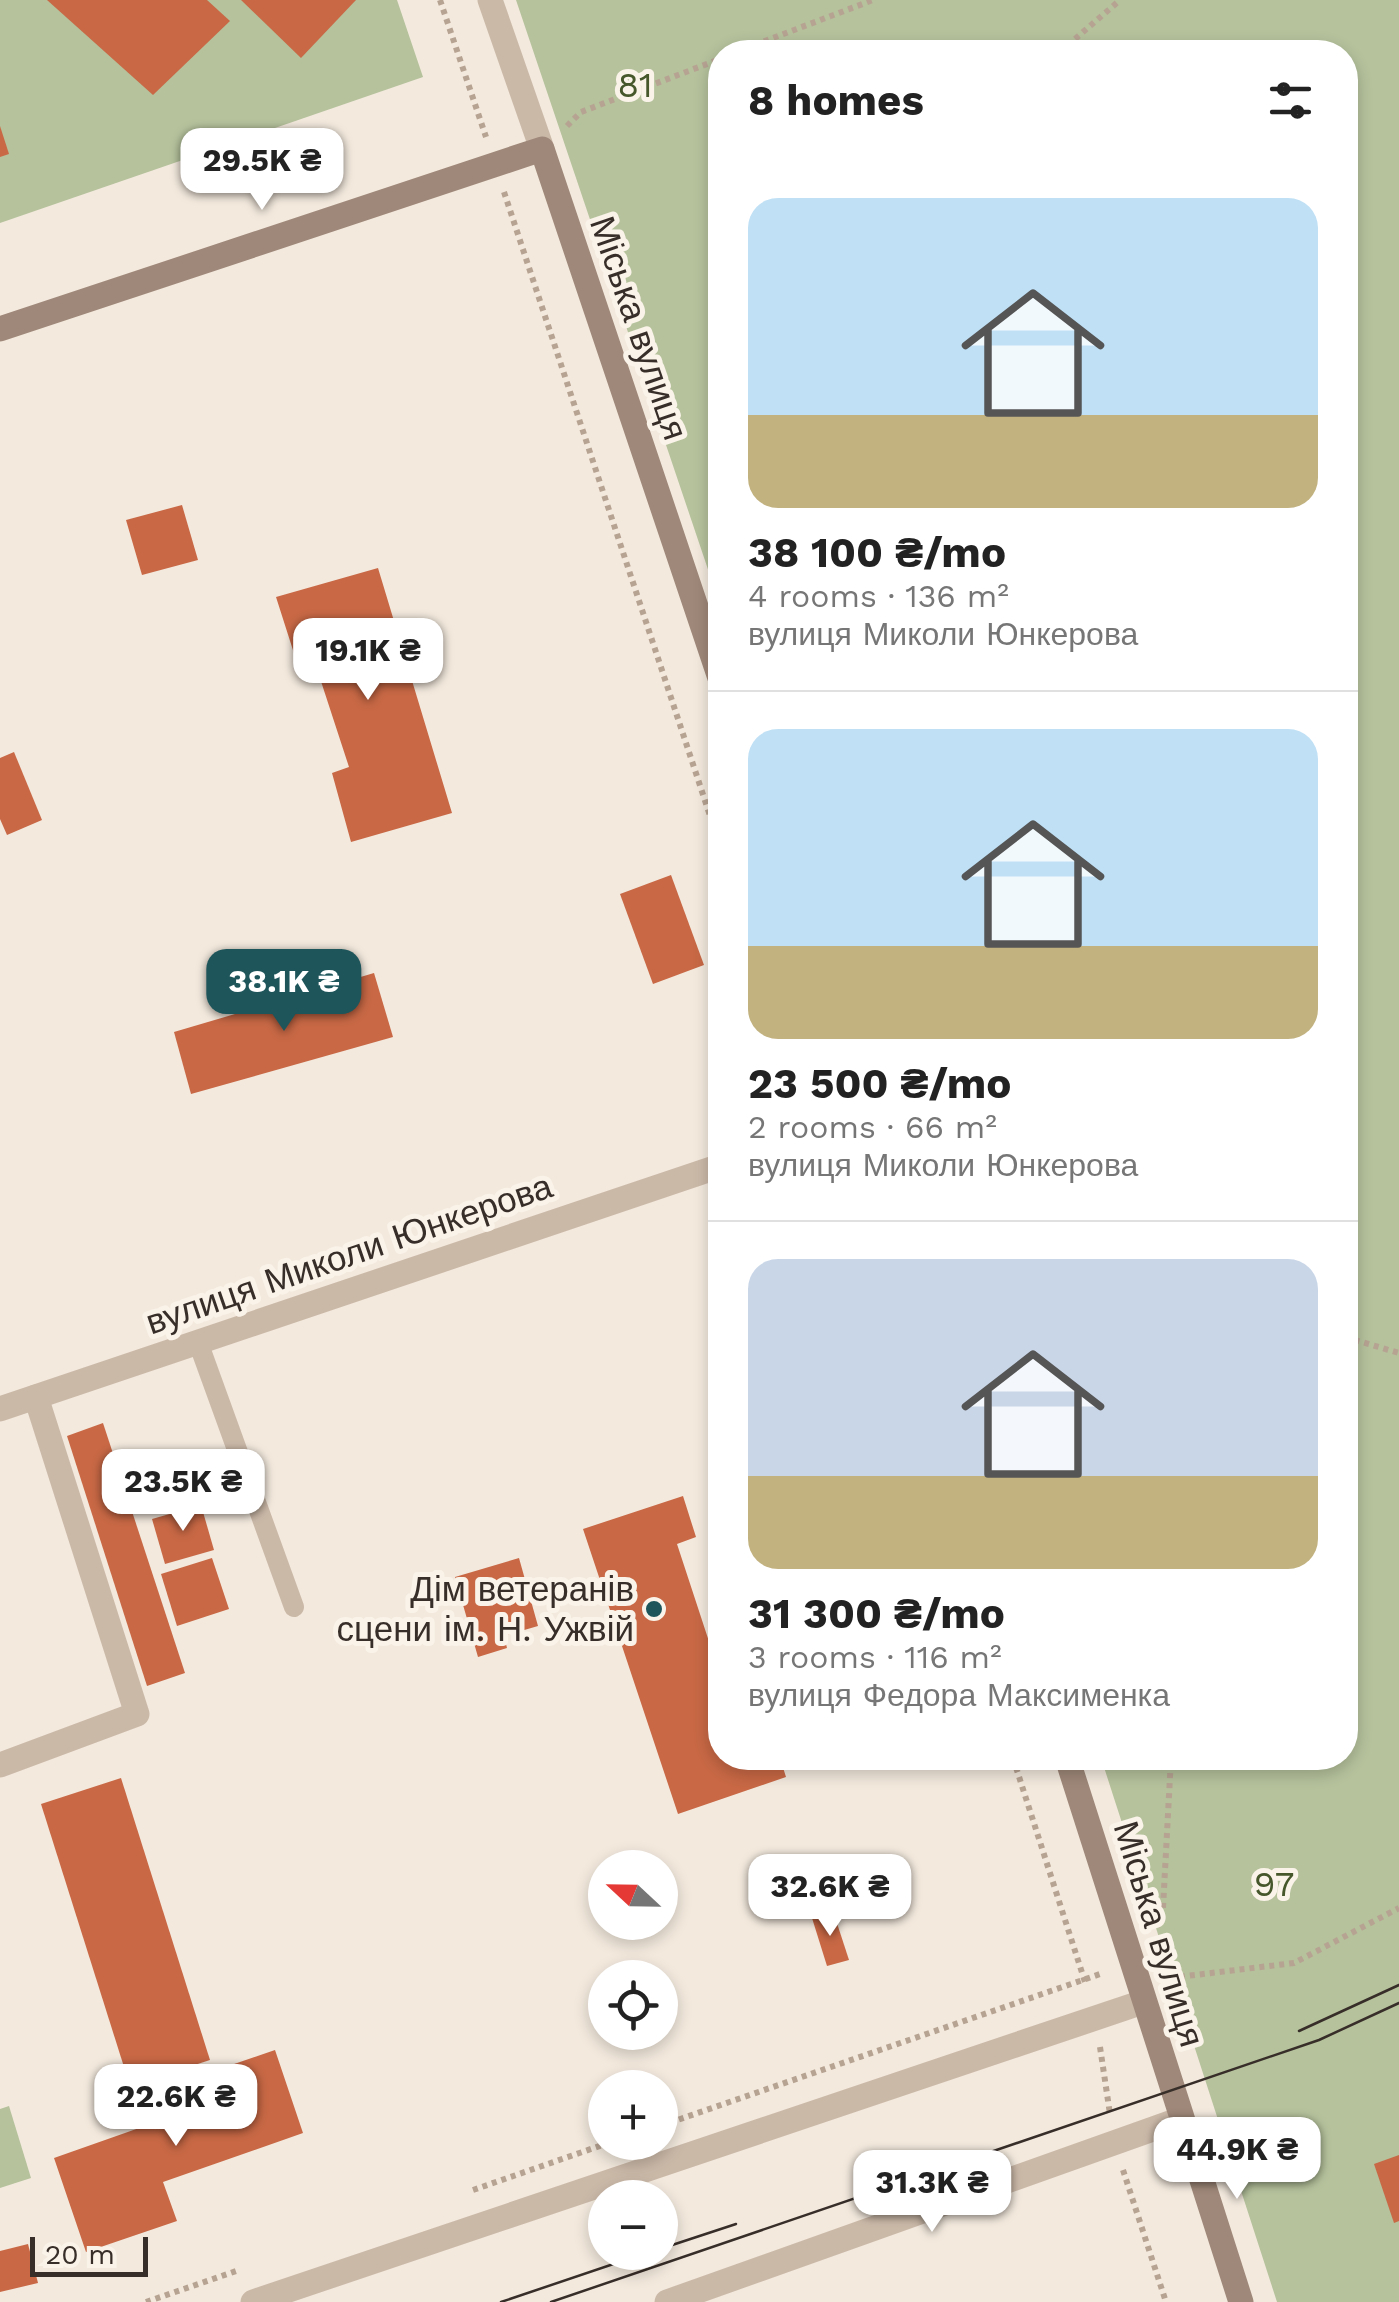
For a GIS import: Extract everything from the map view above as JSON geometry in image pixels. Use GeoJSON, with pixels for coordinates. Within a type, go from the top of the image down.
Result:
{"type":"FeatureCollection","features":[{"type":"Feature","properties":{"kind":"street","name":"Міська вулиця"},"geometry":{"type":"LineString","coordinates":[[490,0],[708,642]]}},
{"type":"Feature","properties":{"kind":"street"},"geometry":{"type":"LineString","coordinates":[[0,329],[542,150]]}},
{"type":"Feature","properties":{"kind":"street","name":"вулиця Миколи Юнкерова"},"geometry":{"type":"LineString","coordinates":[[0,1409],[708,1170]]}},
{"type":"Feature","properties":{"kind":"street"},"geometry":{"type":"LineString","coordinates":[[0,1765],[137,1714],[36,1397]]}},
{"type":"Feature","properties":{"kind":"street","name":"Міська вулиця"},"geometry":{"type":"LineString","coordinates":[[1071,1770],[1241,2302]]}},
{"type":"Feature","properties":{"kind":"street"},"geometry":{"type":"LineString","coordinates":[[253,2302],[1137,1982]]}},
{"type":"Feature","properties":{"kind":"street"},"geometry":{"type":"LineString","coordinates":[[666,2302],[1181,2119]]}},
{"type":"Feature","properties":{"kind":"lane"},"geometry":{"type":"LineString","coordinates":[[198,1342],[294,1607]]}},
{"type":"Feature","properties":{"kind":"path"},"geometry":{"type":"LineString","coordinates":[[440,0],[708,810]]}},
{"type":"Feature","properties":{"kind":"path"},"geometry":{"type":"LineString","coordinates":[[768,40],[873,0]]}},
{"type":"Feature","properties":{"kind":"path"},"geometry":{"type":"LineString","coordinates":[[1074,40],[1120,0]]}},
{"type":"Feature","properties":{"kind":"path"},"geometry":{"type":"LineString","coordinates":[[542,150],[581,112],[708,63]]}},
{"type":"Feature","properties":{"kind":"path"},"geometry":{"type":"LineString","coordinates":[[1358,1340],[1399,1353]]}},
{"type":"Feature","properties":{"kind":"path"},"geometry":{"type":"LineString","coordinates":[[1137,1982],[1163,1908],[1170,1770]]}},
{"type":"Feature","properties":{"kind":"path"},"geometry":{"type":"LineString","coordinates":[[678,2121],[1137,1982],[1294,1964],[1399,1908]]}},
{"type":"Feature","properties":{"kind":"green space"},"geometry":{"type":"Polygon","coordinates":[[[0,0],[397,0],[423,77],[0,223],[0,0]]]}},
{"type":"Feature","properties":{"kind":"green space"},"geometry":{"type":"Polygon","coordinates":[[[516,0],[1399,0],[1399,2302],[1277,2302],[1105,1770],[1358,1770],[1358,40],[708,40],[708,569],[516,0]]]}},
{"type":"Feature","properties":{"kind":"green space"},"geometry":{"type":"Polygon","coordinates":[[[9,2106],[31,2178],[0,2188],[0,2109],[9,2106]]]}},
{"type":"Feature","properties":{"kind":"building"},"geometry":{"type":"Polygon","coordinates":[[[47,0],[207,0],[230,21],[153,95],[47,0]]]}},
{"type":"Feature","properties":{"kind":"building"},"geometry":{"type":"Polygon","coordinates":[[[241,0],[356,0],[301,58],[241,0]]]}},
{"type":"Feature","properties":{"kind":"building"},"geometry":{"type":"Polygon","coordinates":[[[0,126],[9,154],[0,157],[0,126]]]}},
{"type":"Feature","properties":{"kind":"building"},"geometry":{"type":"Polygon","coordinates":[[[182,505],[198,560],[142,575],[126,520],[182,505]]]}},
{"type":"Feature","properties":{"kind":"building"},"geometry":{"type":"Polygon","coordinates":[[[378,568],[452,813],[351,842],[332,773],[349,767],[315,663],[299,669],[276,597],[378,568]]]}},
{"type":"Feature","properties":{"kind":"building"},"geometry":{"type":"Polygon","coordinates":[[[14,752],[42,820],[7,835],[0,819],[0,758],[14,752]]]}},
{"type":"Feature","properties":{"kind":"building"},"geometry":{"type":"Polygon","coordinates":[[[671,875],[704,965],[653,984],[620,894],[671,875]]]}},
{"type":"Feature","properties":{"kind":"building"},"geometry":{"type":"Polygon","coordinates":[[[374,973],[393,1037],[191,1094],[174,1032],[374,973]]]}},
{"type":"Feature","properties":{"kind":"building"},"geometry":{"type":"Polygon","coordinates":[[[103,1423],[185,1673],[147,1686],[67,1436],[103,1423]]]}},
{"type":"Feature","properties":{"kind":"building","name":"Дім ветеранів сцени ім. Н. Ужвій"},"geometry":{"type":"Polygon","coordinates":[[[683,1496],[696,1537],[677,1544],[708,1638],[708,1770],[784,1770],[786,1777],[678,1814],[583,1529],[683,1496]]]}},
{"type":"Feature","properties":{"kind":"building"},"geometry":{"type":"Polygon","coordinates":[[[201,1505],[214,1550],[165,1564],[152,1519],[201,1505]]]}},
{"type":"Feature","properties":{"kind":"building"},"geometry":{"type":"Polygon","coordinates":[[[212,1558],[229,1609],[177,1626],[161,1574],[212,1558]]]}},
{"type":"Feature","properties":{"kind":"building"},"geometry":{"type":"Polygon","coordinates":[[[519,1558],[538,1626],[504,1636],[507,1648],[478,1657],[455,1577],[519,1558]]]}},
{"type":"Feature","properties":{"kind":"building"},"geometry":{"type":"Polygon","coordinates":[[[121,1778],[210,2060],[130,2086],[41,1804],[121,1778]]]}},
{"type":"Feature","properties":{"kind":"building"},"geometry":{"type":"Polygon","coordinates":[[[833,1911],[849,1960],[827,1966],[812,1918],[833,1911]]]}},
{"type":"Feature","properties":{"kind":"building"},"geometry":{"type":"Polygon","coordinates":[[[275,2050],[303,2133],[163,2182],[177,2221],[86,2252],[54,2158],[176,2115],[167,2087],[275,2050]]]}},
{"type":"Feature","properties":{"kind":"building"},"geometry":{"type":"Polygon","coordinates":[[[1399,2155],[1399,2221],[1394,2223],[1374,2164],[1399,2155]]]}},
{"type":"Feature","properties":{"kind":"building"},"geometry":{"type":"Polygon","coordinates":[[[28,2244],[38,2283],[0,2292],[0,2251],[28,2244]]]}},
{"type":"Feature","properties":{"kind":"tram line"},"geometry":{"type":"LineString","coordinates":[[1299,2031],[1399,1985]]}},
{"type":"Feature","properties":{"kind":"tram line"},"geometry":{"type":"LineString","coordinates":[[551,2302],[1319,2040],[1399,2003]]}},
{"type":"Feature","properties":{"kind":"tram line"},"geometry":{"type":"LineString","coordinates":[[678,2243],[736,2224]]}},
{"type":"Feature","properties":{"kind":"tram line"},"geometry":{"type":"LineString","coordinates":[[501,2302],[596,2270]]}},
{"type":"Feature","properties":{"kind":"place","name":"Дім ветеранів сцени ім. Н. Ужвій"},"geometry":{"type":"Point","coordinates":[654,1609]}},
{"type":"Feature","properties":{"kind":"park label","name":"81"},"geometry":{"type":"Point","coordinates":[635,85]}},
{"type":"Feature","properties":{"kind":"park label","name":"97"},"geometry":{"type":"Point","coordinates":[1274,1884]}}]}
